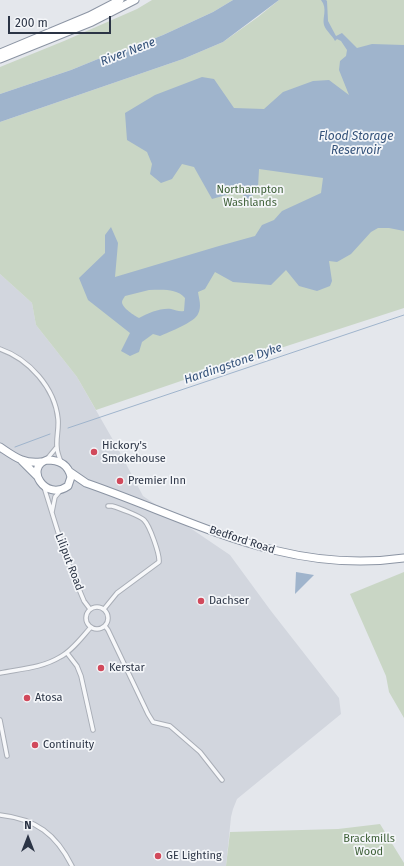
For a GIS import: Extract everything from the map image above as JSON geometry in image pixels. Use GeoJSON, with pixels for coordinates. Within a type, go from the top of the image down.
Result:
{"type":"FeatureCollection","features":[{"type":"Feature","properties":{"kind":"highway"},"geometry":{"type":"LineString","coordinates":[[0,53],[89,16],[120,0]]}},
{"type":"Feature","properties":{"kind":"highway"},"geometry":{"type":"LineString","coordinates":[[0,59],[92,22],[135,0]]}},
{"type":"Feature","properties":{"kind":"highway"},"geometry":{"type":"LineString","coordinates":[[0,447],[22,461],[37,476],[44,487],[52,490],[65,488],[78,483],[86,483]]}},
{"type":"Feature","properties":{"kind":"highway"},"geometry":{"type":"LineString","coordinates":[[22,461],[61,462],[70,472],[71,480],[65,488]]}},
{"type":"Feature","properties":{"kind":"highway"},"geometry":{"type":"LineString","coordinates":[[37,476],[38,467],[44,461]]}},
{"type":"Feature","properties":{"kind":"highway","name":"Bedford Road"},"geometry":{"type":"LineString","coordinates":[[70,472],[86,483],[228,537],[271,550],[292,555],[334,561],[385,561],[404,558]]}},
{"type":"Feature","properties":{"kind":"street"},"geometry":{"type":"LineString","coordinates":[[0,348],[27,363],[41,378],[50,394],[58,416],[58,436],[56,448],[61,462]]}},
{"type":"Feature","properties":{"kind":"street"},"geometry":{"type":"LineString","coordinates":[[44,461],[56,448]]}},
{"type":"Feature","properties":{"kind":"street","name":"Liliput Road"},"geometry":{"type":"LineString","coordinates":[[44,487],[59,539],[74,580],[84,601],[90,609]]}},
{"type":"Feature","properties":{"kind":"street"},"geometry":{"type":"LineString","coordinates":[[52,513],[55,497],[65,488]]}},
{"type":"Feature","properties":{"kind":"street"},"geometry":{"type":"LineString","coordinates":[[104,609],[117,594],[159,562],[160,557],[144,520],[116,507],[108,506]]}},
{"type":"Feature","properties":{"kind":"street"},"geometry":{"type":"LineString","coordinates":[[96,607],[104,609],[108,617],[105,626],[99,628],[91,627],[86,618],[90,609],[96,607]]}},
{"type":"Feature","properties":{"kind":"street"},"geometry":{"type":"LineString","coordinates":[[105,626],[153,722],[170,726],[200,752],[222,780]]}},
{"type":"Feature","properties":{"kind":"street"},"geometry":{"type":"LineString","coordinates":[[0,673],[48,663],[67,653],[91,627]]}},
{"type":"Feature","properties":{"kind":"street"},"geometry":{"type":"LineString","coordinates":[[67,653],[77,666],[81,676],[93,730]]}},
{"type":"Feature","properties":{"kind":"street"},"geometry":{"type":"LineString","coordinates":[[0,720],[7,756]]}},
{"type":"Feature","properties":{"kind":"street"},"geometry":{"type":"LineString","coordinates":[[0,815],[26,820],[40,827],[58,843],[72,866]]}},
{"type":"Feature","properties":{"kind":"shaded area"},"geometry":{"type":"Polygon","coordinates":[[[0,274],[32,303],[36,325],[77,377],[143,496],[230,555],[271,611],[339,698],[341,714],[237,799],[231,817],[226,866],[0,866],[0,274]]]}},
{"type":"Feature","properties":{"kind":"green space"},"geometry":{"type":"Polygon","coordinates":[[[152,0],[233,0],[213,12],[163,35],[116,54],[0,94],[0,67],[137,9],[152,0]]]}},
{"type":"Feature","properties":{"kind":"green space","name":"Northampton Washlands"},"geometry":{"type":"Polygon","coordinates":[[[279,0],[404,0],[404,308],[219,368],[96,410],[77,377],[36,325],[32,303],[0,274],[0,122],[183,59],[223,42],[279,0]]]}},
{"type":"Feature","properties":{"kind":"green space"},"geometry":{"type":"Polygon","coordinates":[[[404,572],[404,718],[389,692],[386,676],[350,594],[404,572]]]}},
{"type":"Feature","properties":{"kind":"green space","name":"Brackmills Wood"},"geometry":{"type":"Polygon","coordinates":[[[380,824],[404,863],[404,866],[226,866],[230,832],[338,829],[380,824]]]}},
{"type":"Feature","properties":{"kind":"water","name":"River Nene"},"geometry":{"type":"Polygon","coordinates":[[[233,0],[279,0],[223,42],[183,59],[0,122],[0,94],[116,54],[163,35],[213,12],[233,0]]]}},
{"type":"Feature","properties":{"kind":"water","name":"Flood Storage Reservoir"},"geometry":{"type":"Polygon","coordinates":[[[321,0],[327,1],[328,21],[336,36],[342,33],[357,48],[372,44],[404,45],[404,231],[389,228],[378,228],[371,232],[351,254],[337,262],[329,261],[332,281],[330,286],[317,291],[299,286],[286,270],[271,285],[233,282],[215,272],[205,289],[198,292],[200,309],[196,317],[160,336],[153,334],[142,342],[139,352],[130,356],[121,351],[130,333],[88,300],[79,278],[105,253],[105,235],[111,227],[118,243],[115,277],[255,236],[262,225],[274,220],[282,211],[321,193],[323,178],[259,169],[258,188],[248,201],[240,191],[212,199],[194,167],[182,164],[172,179],[161,183],[150,174],[152,164],[147,152],[127,140],[125,113],[155,95],[202,77],[214,79],[234,108],[264,109],[283,92],[313,81],[329,80],[349,95],[339,70],[340,61],[346,56],[347,50],[341,41],[337,39],[335,41],[325,27],[323,3],[321,0]],[[149,290],[125,296],[122,301],[124,307],[139,318],[163,309],[184,311],[185,298],[181,295],[168,290],[149,290]]]}},
{"type":"Feature","properties":{"kind":"water"},"geometry":{"type":"Polygon","coordinates":[[[296,572],[314,575],[295,594],[296,572]]]}},
{"type":"Feature","properties":{"kind":"waterway","name":"Hardingstone Dyke"},"geometry":{"type":"LineString","coordinates":[[68,428],[404,315]]}},
{"type":"Feature","properties":{"kind":"waterway","name":"Hardingstone Dyke"},"geometry":{"type":"LineString","coordinates":[[15,447],[50,434]]}},
{"type":"Feature","properties":{"kind":"place","name":"Hickory's Smokehouse"},"geometry":{"type":"Point","coordinates":[94,452]}},
{"type":"Feature","properties":{"kind":"place","name":"Premier Inn"},"geometry":{"type":"Point","coordinates":[120,481]}},
{"type":"Feature","properties":{"kind":"place","name":"Dachser"},"geometry":{"type":"Point","coordinates":[201,601]}},
{"type":"Feature","properties":{"kind":"place","name":"Kerstar"},"geometry":{"type":"Point","coordinates":[101,668]}},
{"type":"Feature","properties":{"kind":"place","name":"Atosa"},"geometry":{"type":"Point","coordinates":[27,698]}},
{"type":"Feature","properties":{"kind":"place","name":"Continuity"},"geometry":{"type":"Point","coordinates":[35,745]}},
{"type":"Feature","properties":{"kind":"place","name":"GE Lighting"},"geometry":{"type":"Point","coordinates":[158,856]}}]}
